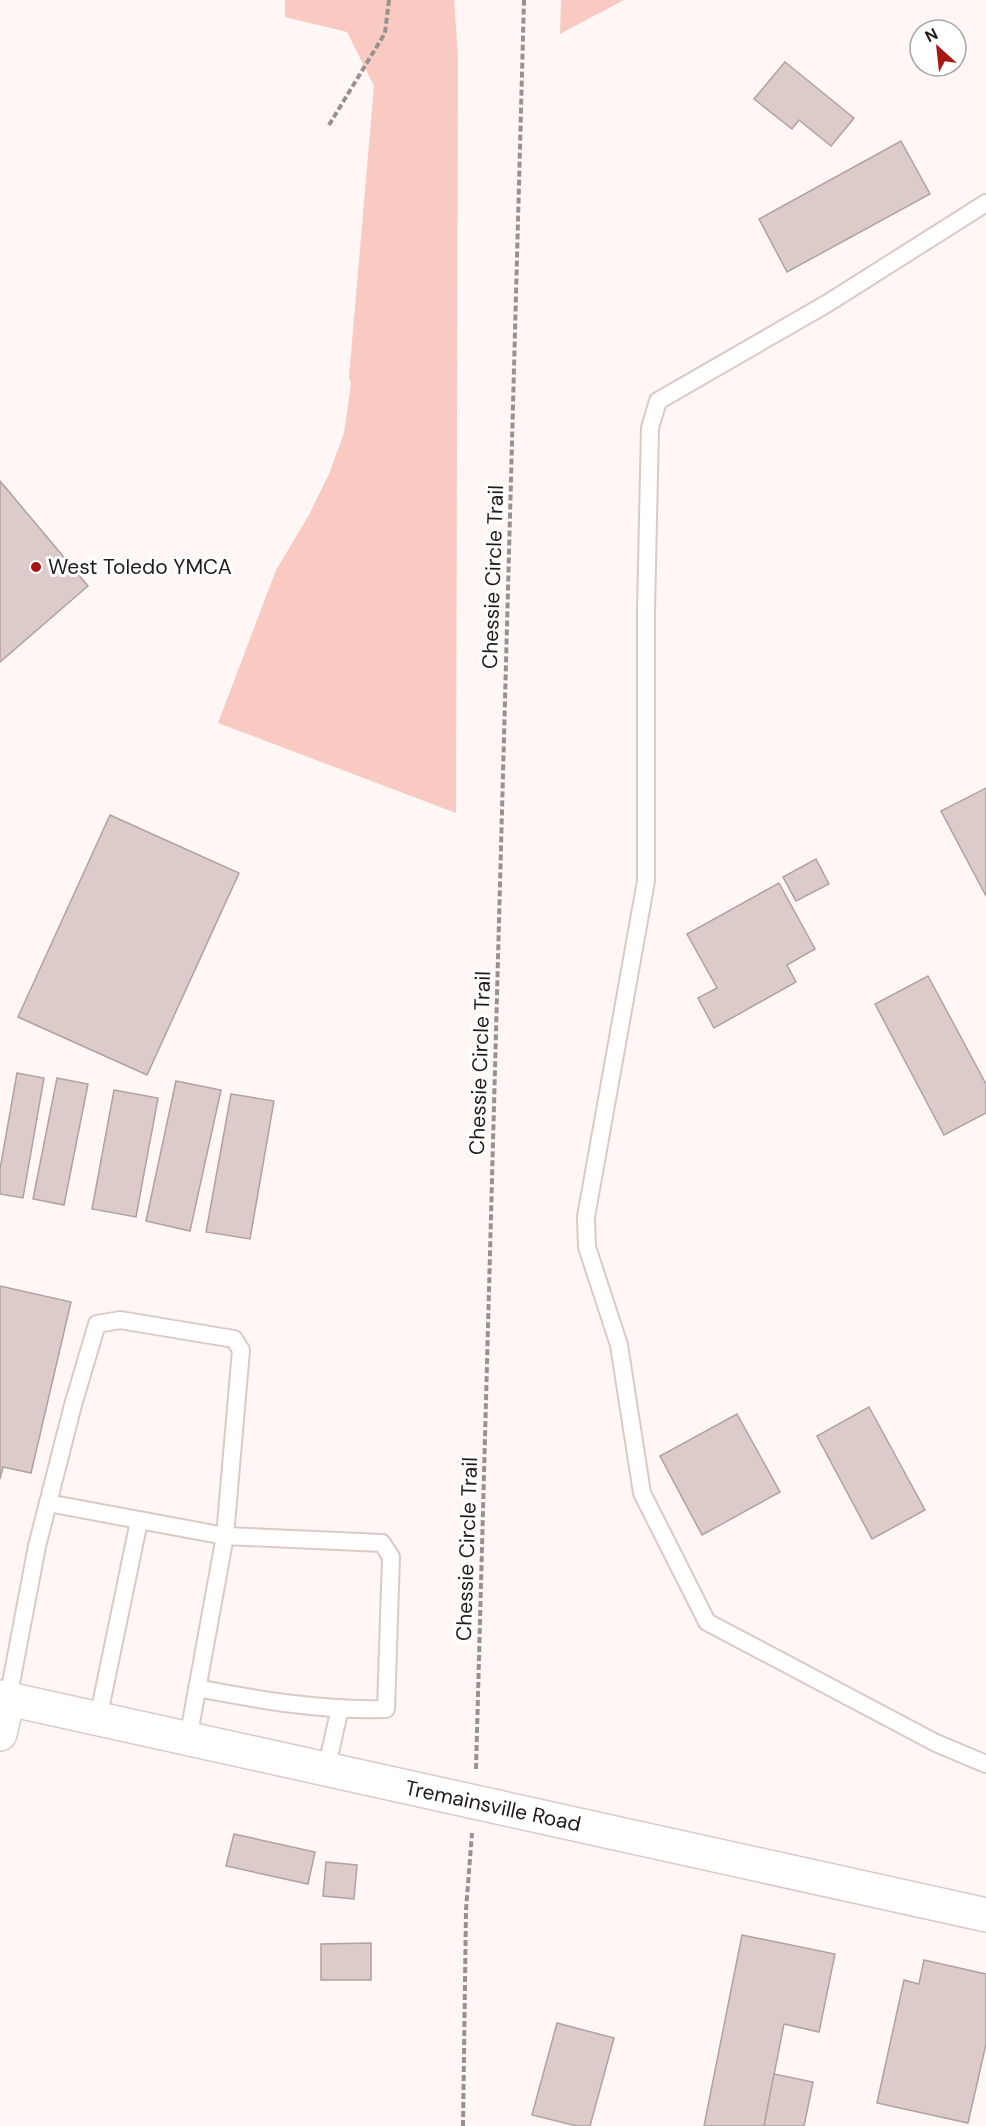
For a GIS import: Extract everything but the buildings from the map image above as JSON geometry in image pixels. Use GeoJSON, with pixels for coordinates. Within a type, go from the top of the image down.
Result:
{"type":"FeatureCollection","features":[{"type":"Feature","properties":{"kind":"street","name":"Tremainsville Road"},"geometry":{"type":"LineString","coordinates":[[4,1698],[986,1915]]}},
{"type":"Feature","properties":{"kind":"street"},"geometry":{"type":"LineString","coordinates":[[0,1734],[4,1698]]}},
{"type":"Feature","properties":{"kind":"lane"},"geometry":{"type":"LineString","coordinates":[[986,203],[828,303],[658,401],[650,428],[646,610],[646,880],[586,1216],[587,1247],[619,1345],[642,1493],[706,1623],[936,1743],[986,1764]]}},
{"type":"Feature","properties":{"kind":"lane"},"geometry":{"type":"LineString","coordinates":[[4,1698],[37,1546],[73,1405],[97,1324],[120,1320],[234,1339],[241,1350],[225,1536],[188,1739]]}},
{"type":"Feature","properties":{"kind":"lane"},"geometry":{"type":"LineString","coordinates":[[48,1503],[225,1536],[382,1543],[391,1557],[386,1709],[358,1710],[258,1700],[197,1688]]}},
{"type":"Feature","properties":{"kind":"lane"},"geometry":{"type":"LineString","coordinates":[[98,1719],[139,1521]]}},
{"type":"Feature","properties":{"kind":"lane"},"geometry":{"type":"LineString","coordinates":[[326,1770],[340,1708]]}},
{"type":"Feature","properties":{"kind":"path"},"geometry":{"type":"LineString","coordinates":[[329,125],[385,33],[389,0]]}},
{"type":"Feature","properties":{"kind":"path","name":"Chessie Circle Trail"},"geometry":{"type":"LineString","coordinates":[[463,2126],[466,1910],[475,1803],[524,0]]}},
{"type":"Feature","properties":{"kind":"shaded area"},"geometry":{"type":"Polygon","coordinates":[[[285,0],[454,0],[458,57],[456,813],[218,723],[276,570],[309,515],[329,474],[344,433],[351,384],[349,377],[374,86],[347,32],[285,17],[285,0]]]}},
{"type":"Feature","properties":{"kind":"shaded area"},"geometry":{"type":"Polygon","coordinates":[[[561,0],[624,0],[560,34],[561,0]]]}},
{"type":"Feature","properties":{"kind":"place","name":"West Toledo YMCA"},"geometry":{"type":"Point","coordinates":[36,567]}}]}
